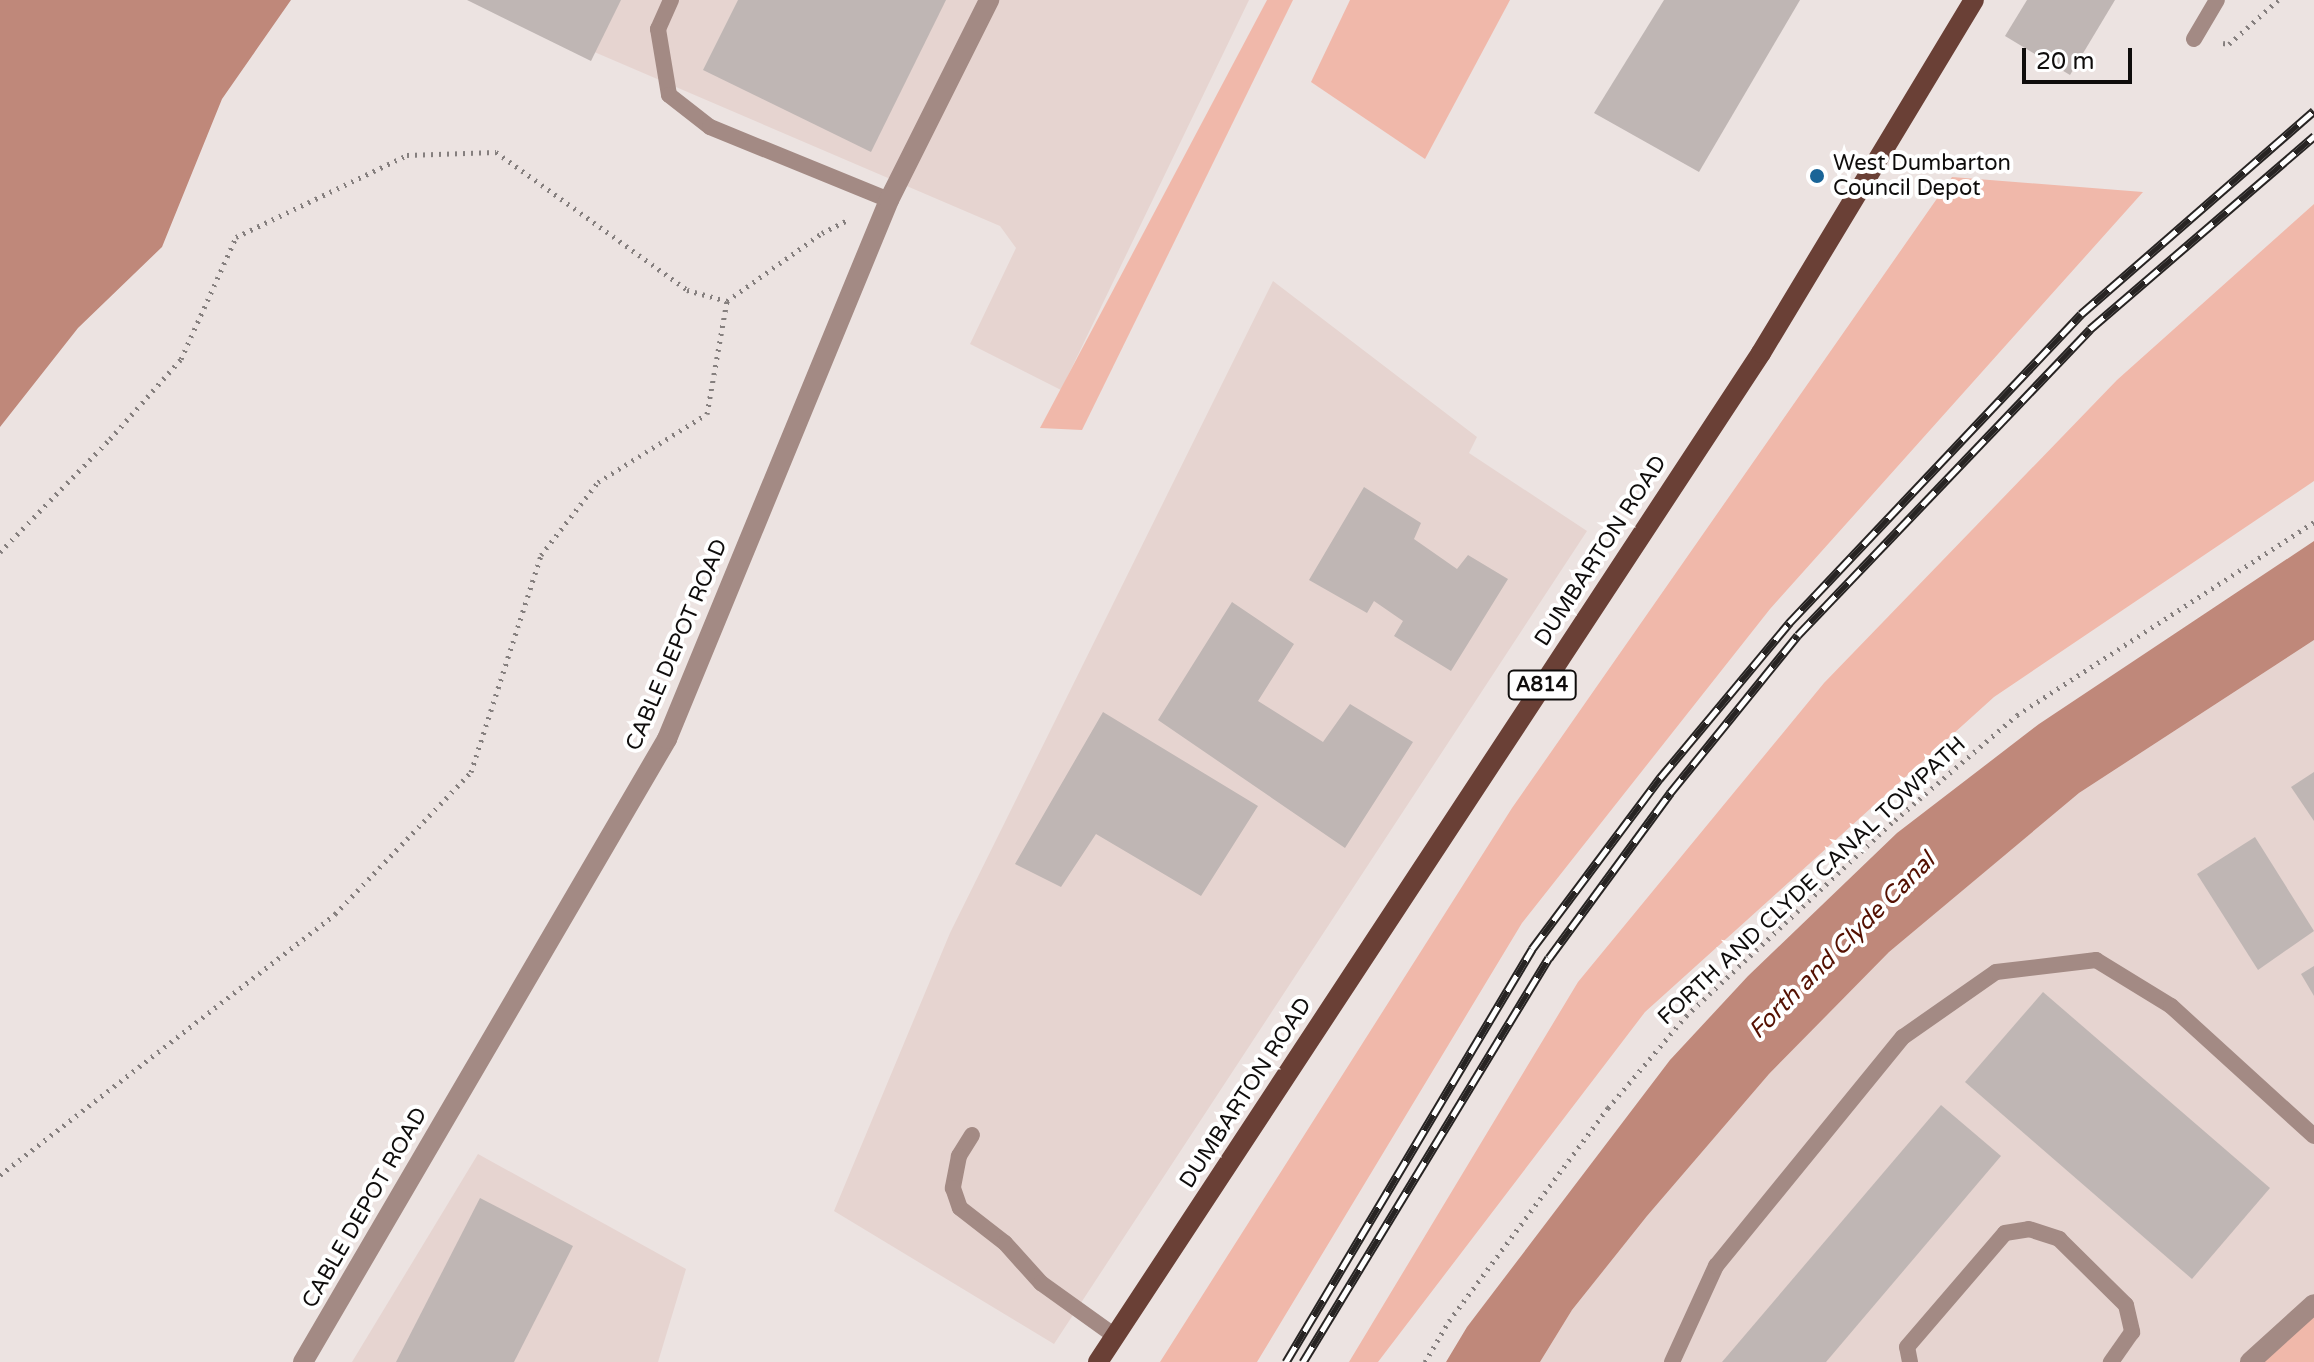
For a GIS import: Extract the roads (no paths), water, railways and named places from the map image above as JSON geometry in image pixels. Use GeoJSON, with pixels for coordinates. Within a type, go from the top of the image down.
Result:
{"type":"FeatureCollection","features":[{"type":"Feature","properties":{"kind":"main road","name":"DUMBARTON ROAD"},"geometry":{"type":"LineString","coordinates":[[1098,1362],[1761,353],[1974,0]]}},
{"type":"Feature","properties":{"kind":"street","name":"CABLE DEPOT ROAD"},"geometry":{"type":"LineString","coordinates":[[303,1362],[667,739],[889,200],[989,0]]}},
{"type":"Feature","properties":{"kind":"street"},"geometry":{"type":"LineString","coordinates":[[2250,1362],[2314,1304]]}},
{"type":"Feature","properties":{"kind":"lane"},"geometry":{"type":"LineString","coordinates":[[671,0],[658,29],[669,95],[710,127],[889,200]]}},
{"type":"Feature","properties":{"kind":"lane"},"geometry":{"type":"LineString","coordinates":[[2194,39],[2217,0]]}},
{"type":"Feature","properties":{"kind":"lane"},"geometry":{"type":"LineString","coordinates":[[1672,1362],[1716,1266],[1903,1037],[1996,972],[2096,960],[2171,1006],[2314,1136]]}},
{"type":"Feature","properties":{"kind":"lane"},"geometry":{"type":"LineString","coordinates":[[972,1135],[959,1156],[953,1188],[960,1208],[1005,1243],[1041,1283],[1115,1336]]}},
{"type":"Feature","properties":{"kind":"lane"},"geometry":{"type":"LineString","coordinates":[[1910,1362],[1907,1347],[2005,1233],[2029,1229],[2059,1239],[2126,1305],[2132,1332],[2111,1362]]}},
{"type":"Feature","properties":{"kind":"water"},"geometry":{"type":"Polygon","coordinates":[[[0,0],[291,0],[222,99],[162,247],[78,328],[0,427],[0,0]]]}},
{"type":"Feature","properties":{"kind":"water","name":"Forth and Clyde Canal"},"geometry":{"type":"Polygon","coordinates":[[[2314,541],[2314,640],[2079,793],[1889,952],[1769,1074],[1647,1216],[1572,1310],[1540,1362],[1446,1362],[1467,1327],[1670,1060],[1748,976],[1897,833],[2039,724],[2314,541]]]}},
{"type":"Feature","properties":{"kind":"railway"},"geometry":{"type":"LineString","coordinates":[[1286,1362],[1532,949],[1660,778],[1789,623],[2081,314],[2314,111]]}},
{"type":"Feature","properties":{"kind":"railway"},"geometry":{"type":"LineString","coordinates":[[1303,1362],[1549,958],[1670,793],[1798,635],[2090,329],[2314,136]]}},
{"type":"Feature","properties":{"kind":"place","name":"West Dumbarton Council Depot"},"geometry":{"type":"Point","coordinates":[1817,176]}}]}
